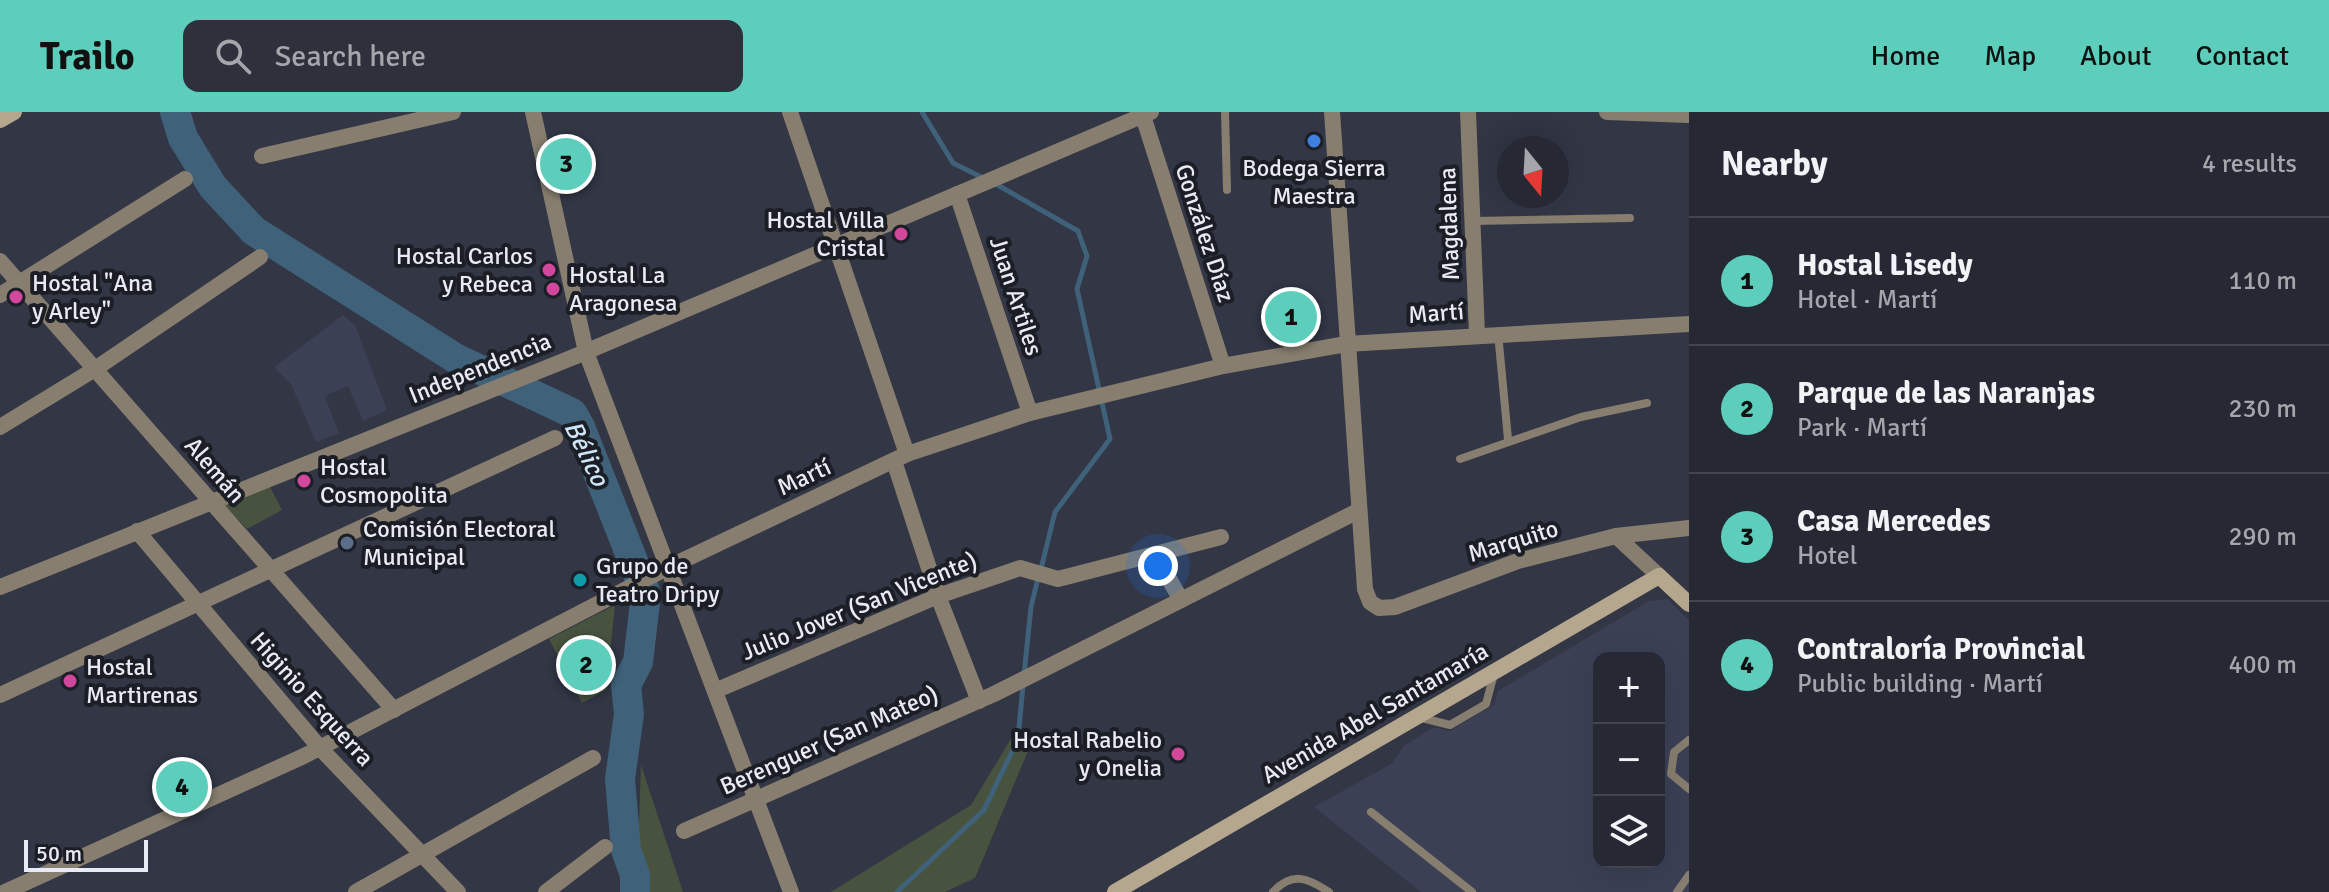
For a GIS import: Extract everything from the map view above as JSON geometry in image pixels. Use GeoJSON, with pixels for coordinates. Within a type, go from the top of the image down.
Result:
{"type":"FeatureCollection","features":[{"type":"Feature","properties":{"kind":"main road"},"geometry":{"type":"LineString","coordinates":[[0,120],[14,112]]}},
{"type":"Feature","properties":{"kind":"main road"},"geometry":{"type":"LineString","coordinates":[[1659,576],[1689,604]]}},
{"type":"Feature","properties":{"kind":"main road","name":"Avenida Abel Santamaría"},"geometry":{"type":"LineString","coordinates":[[1115,892],[1659,576]]}},
{"type":"Feature","properties":{"kind":"street"},"geometry":{"type":"LineString","coordinates":[[262,156],[453,112]]}},
{"type":"Feature","properties":{"kind":"street"},"geometry":{"type":"LineString","coordinates":[[533,112],[581,354],[662,570],[717,690],[791,892]]}},
{"type":"Feature","properties":{"kind":"street"},"geometry":{"type":"LineString","coordinates":[[790,112],[836,246],[901,457],[938,596],[987,697]]}},
{"type":"Feature","properties":{"kind":"street"},"geometry":{"type":"LineString","coordinates":[[1221,537],[1155,554],[1181,600],[1358,511],[1332,112]]}},
{"type":"Feature","properties":{"kind":"street","name":"Magdalena"},"geometry":{"type":"LineString","coordinates":[[1468,112],[1477,334]]}},
{"type":"Feature","properties":{"kind":"street"},"geometry":{"type":"LineString","coordinates":[[1607,112],[1689,115]]}},
{"type":"Feature","properties":{"kind":"street","name":"Independencia"},"geometry":{"type":"LineString","coordinates":[[0,587],[581,354],[1147,114]]}},
{"type":"Feature","properties":{"kind":"street","name":"González Díaz"},"geometry":{"type":"LineString","coordinates":[[1147,114],[1223,366]]}},
{"type":"Feature","properties":{"kind":"street"},"geometry":{"type":"LineString","coordinates":[[0,295],[185,179]]}},
{"type":"Feature","properties":{"kind":"street","name":"Juan Artiles"},"geometry":{"type":"LineString","coordinates":[[964,191],[1030,413]]}},
{"type":"Feature","properties":{"kind":"street"},"geometry":{"type":"LineString","coordinates":[[0,427],[95,369],[260,257]]}},
{"type":"Feature","properties":{"kind":"street","name":"Alemán"},"geometry":{"type":"LineString","coordinates":[[0,261],[394,710]]}},
{"type":"Feature","properties":{"kind":"street","name":"Martí"},"geometry":{"type":"LineString","coordinates":[[5,892],[320,748],[662,570],[901,457],[1030,413],[1223,366],[1346,344],[1689,324]]}},
{"type":"Feature","properties":{"kind":"street"},"geometry":{"type":"LineString","coordinates":[[0,695],[555,438]]}},
{"type":"Feature","properties":{"kind":"street","name":"Marquito"},"geometry":{"type":"LineString","coordinates":[[1358,511],[1365,589],[1370,602],[1379,608],[1395,607],[1518,561],[1616,536],[1689,528]]}},
{"type":"Feature","properties":{"kind":"street","name":"Higinio Esquerra"},"geometry":{"type":"LineString","coordinates":[[137,531],[320,748],[458,892]]}},
{"type":"Feature","properties":{"kind":"street"},"geometry":{"type":"LineString","coordinates":[[1616,536],[1659,576]]}},
{"type":"Feature","properties":{"kind":"street","name":"Julio Jover (San Vicente)"},"geometry":{"type":"LineString","coordinates":[[717,690],[938,596],[1020,568],[1058,579],[1155,554]]}},
{"type":"Feature","properties":{"kind":"street","name":"Berenguer (San Mateo)"},"geometry":{"type":"LineString","coordinates":[[684,831],[987,697],[1181,600]]}},
{"type":"Feature","properties":{"kind":"street"},"geometry":{"type":"LineString","coordinates":[[356,892],[593,758]]}},
{"type":"Feature","properties":{"kind":"street"},"geometry":{"type":"LineString","coordinates":[[546,892],[605,847]]}},
{"type":"Feature","properties":{"kind":"lane"},"geometry":{"type":"LineString","coordinates":[[1225,112],[1227,190]]}},
{"type":"Feature","properties":{"kind":"lane"},"geometry":{"type":"LineString","coordinates":[[1472,221],[1630,218]]}},
{"type":"Feature","properties":{"kind":"lane"},"geometry":{"type":"LineString","coordinates":[[1498,333],[1508,439]]}},
{"type":"Feature","properties":{"kind":"lane"},"geometry":{"type":"LineString","coordinates":[[1460,459],[1508,439],[1581,417],[1647,403]]}},
{"type":"Feature","properties":{"kind":"lane"},"geometry":{"type":"LineString","coordinates":[[1417,716],[1450,725],[1486,704],[1495,671]]}},
{"type":"Feature","properties":{"kind":"lane"},"geometry":{"type":"LineString","coordinates":[[1689,740],[1678,747],[1671,758],[1671,774],[1689,789]]}},
{"type":"Feature","properties":{"kind":"lane"},"geometry":{"type":"LineString","coordinates":[[1371,812],[1472,892]]}},
{"type":"Feature","properties":{"kind":"lane"},"geometry":{"type":"LineString","coordinates":[[1677,892],[1689,875]]}},
{"type":"Feature","properties":{"kind":"lane"},"geometry":{"type":"LineString","coordinates":[[1273,892],[1295,878],[1307,878],[1329,892]]}},
{"type":"Feature","properties":{"kind":"shaded area"},"geometry":{"type":"Polygon","coordinates":[[[343,315],[355,325],[387,410],[363,421],[348,386],[329,394],[325,397],[339,433],[316,442],[291,384],[274,367],[343,315]]]}},
{"type":"Feature","properties":{"kind":"shaded area"},"geometry":{"type":"Polygon","coordinates":[[[1668,599],[1689,621],[1689,892],[1421,892],[1314,807],[1391,764],[1405,745],[1434,727],[1449,731],[1494,705],[1498,691],[1649,601],[1668,599]]]}},
{"type":"Feature","properties":{"kind":"green space"},"geometry":{"type":"Polygon","coordinates":[[[270,487],[282,510],[247,529],[224,505],[270,487]]]}},
{"type":"Feature","properties":{"kind":"green space"},"geometry":{"type":"Polygon","coordinates":[[[615,605],[606,690],[582,703],[549,639],[615,605]]]}},
{"type":"Feature","properties":{"kind":"green space"},"geometry":{"type":"Polygon","coordinates":[[[1012,737],[1030,746],[975,878],[945,892],[831,892],[971,805],[1012,737]]]}},
{"type":"Feature","properties":{"kind":"green space"},"geometry":{"type":"Polygon","coordinates":[[[641,765],[683,892],[642,892],[645,880],[638,854],[641,765]]]}},
{"type":"Feature","properties":{"kind":"waterway","name":"Bélico"},"geometry":{"type":"LineString","coordinates":[[175,112],[183,138],[213,187],[254,231],[455,358],[572,413],[646,594],[638,662],[626,685],[629,714],[620,779],[626,850],[635,875],[635,892]]}},
{"type":"Feature","properties":{"kind":"waterway"},"geometry":{"type":"LineString","coordinates":[[922,112],[953,163],[985,179]]}},
{"type":"Feature","properties":{"kind":"waterway"},"geometry":{"type":"LineString","coordinates":[[994,183],[1078,231],[1087,256],[1077,289],[1110,439],[1055,512],[1041,569]]}},
{"type":"Feature","properties":{"kind":"waterway"},"geometry":{"type":"LineString","coordinates":[[1024,675],[1031,607],[1038,578]]}},
{"type":"Feature","properties":{"kind":"waterway"},"geometry":{"type":"LineString","coordinates":[[897,892],[984,810],[1018,739],[1023,685]]}},
{"type":"Feature","properties":{"kind":"place","name":"Bodega Sierra Maestra"},"geometry":{"type":"Point","coordinates":[1314,141]}},
{"type":"Feature","properties":{"kind":"place","name":"Casa Mercedes"},"geometry":{"type":"Point","coordinates":[566,164]}},
{"type":"Feature","properties":{"kind":"place","name":"Hostal Villa Cristal"},"geometry":{"type":"Point","coordinates":[901,234]}},
{"type":"Feature","properties":{"kind":"place","name":"Hostal Carlos y Rebeca"},"geometry":{"type":"Point","coordinates":[549,270]}},
{"type":"Feature","properties":{"kind":"place","name":"Hostal La Aragonesa"},"geometry":{"type":"Point","coordinates":[553,289]}},
{"type":"Feature","properties":{"kind":"place","name":"Hostal \"Ana y Arley\""},"geometry":{"type":"Point","coordinates":[16,297]}},
{"type":"Feature","properties":{"kind":"place","name":"Hostal Lisedy"},"geometry":{"type":"Point","coordinates":[1291,317]}},
{"type":"Feature","properties":{"kind":"place","name":"Hostal Cosmopolita"},"geometry":{"type":"Point","coordinates":[304,481]}},
{"type":"Feature","properties":{"kind":"place","name":"Comisión Electoral Municipal"},"geometry":{"type":"Point","coordinates":[347,543]}},
{"type":"Feature","properties":{"kind":"place","name":"Grupo de Teatro Dripy"},"geometry":{"type":"Point","coordinates":[580,580]}},
{"type":"Feature","properties":{"kind":"place","name":"Parque de las Naranjas"},"geometry":{"type":"Point","coordinates":[586,665]}},
{"type":"Feature","properties":{"kind":"place","name":"Hostal Martirenas"},"geometry":{"type":"Point","coordinates":[70,681]}},
{"type":"Feature","properties":{"kind":"place","name":"Hostal Rabelio y Onelia"},"geometry":{"type":"Point","coordinates":[1178,754]}},
{"type":"Feature","properties":{"kind":"place","name":"Contraloría Provincial"},"geometry":{"type":"Point","coordinates":[182,787]}}]}
